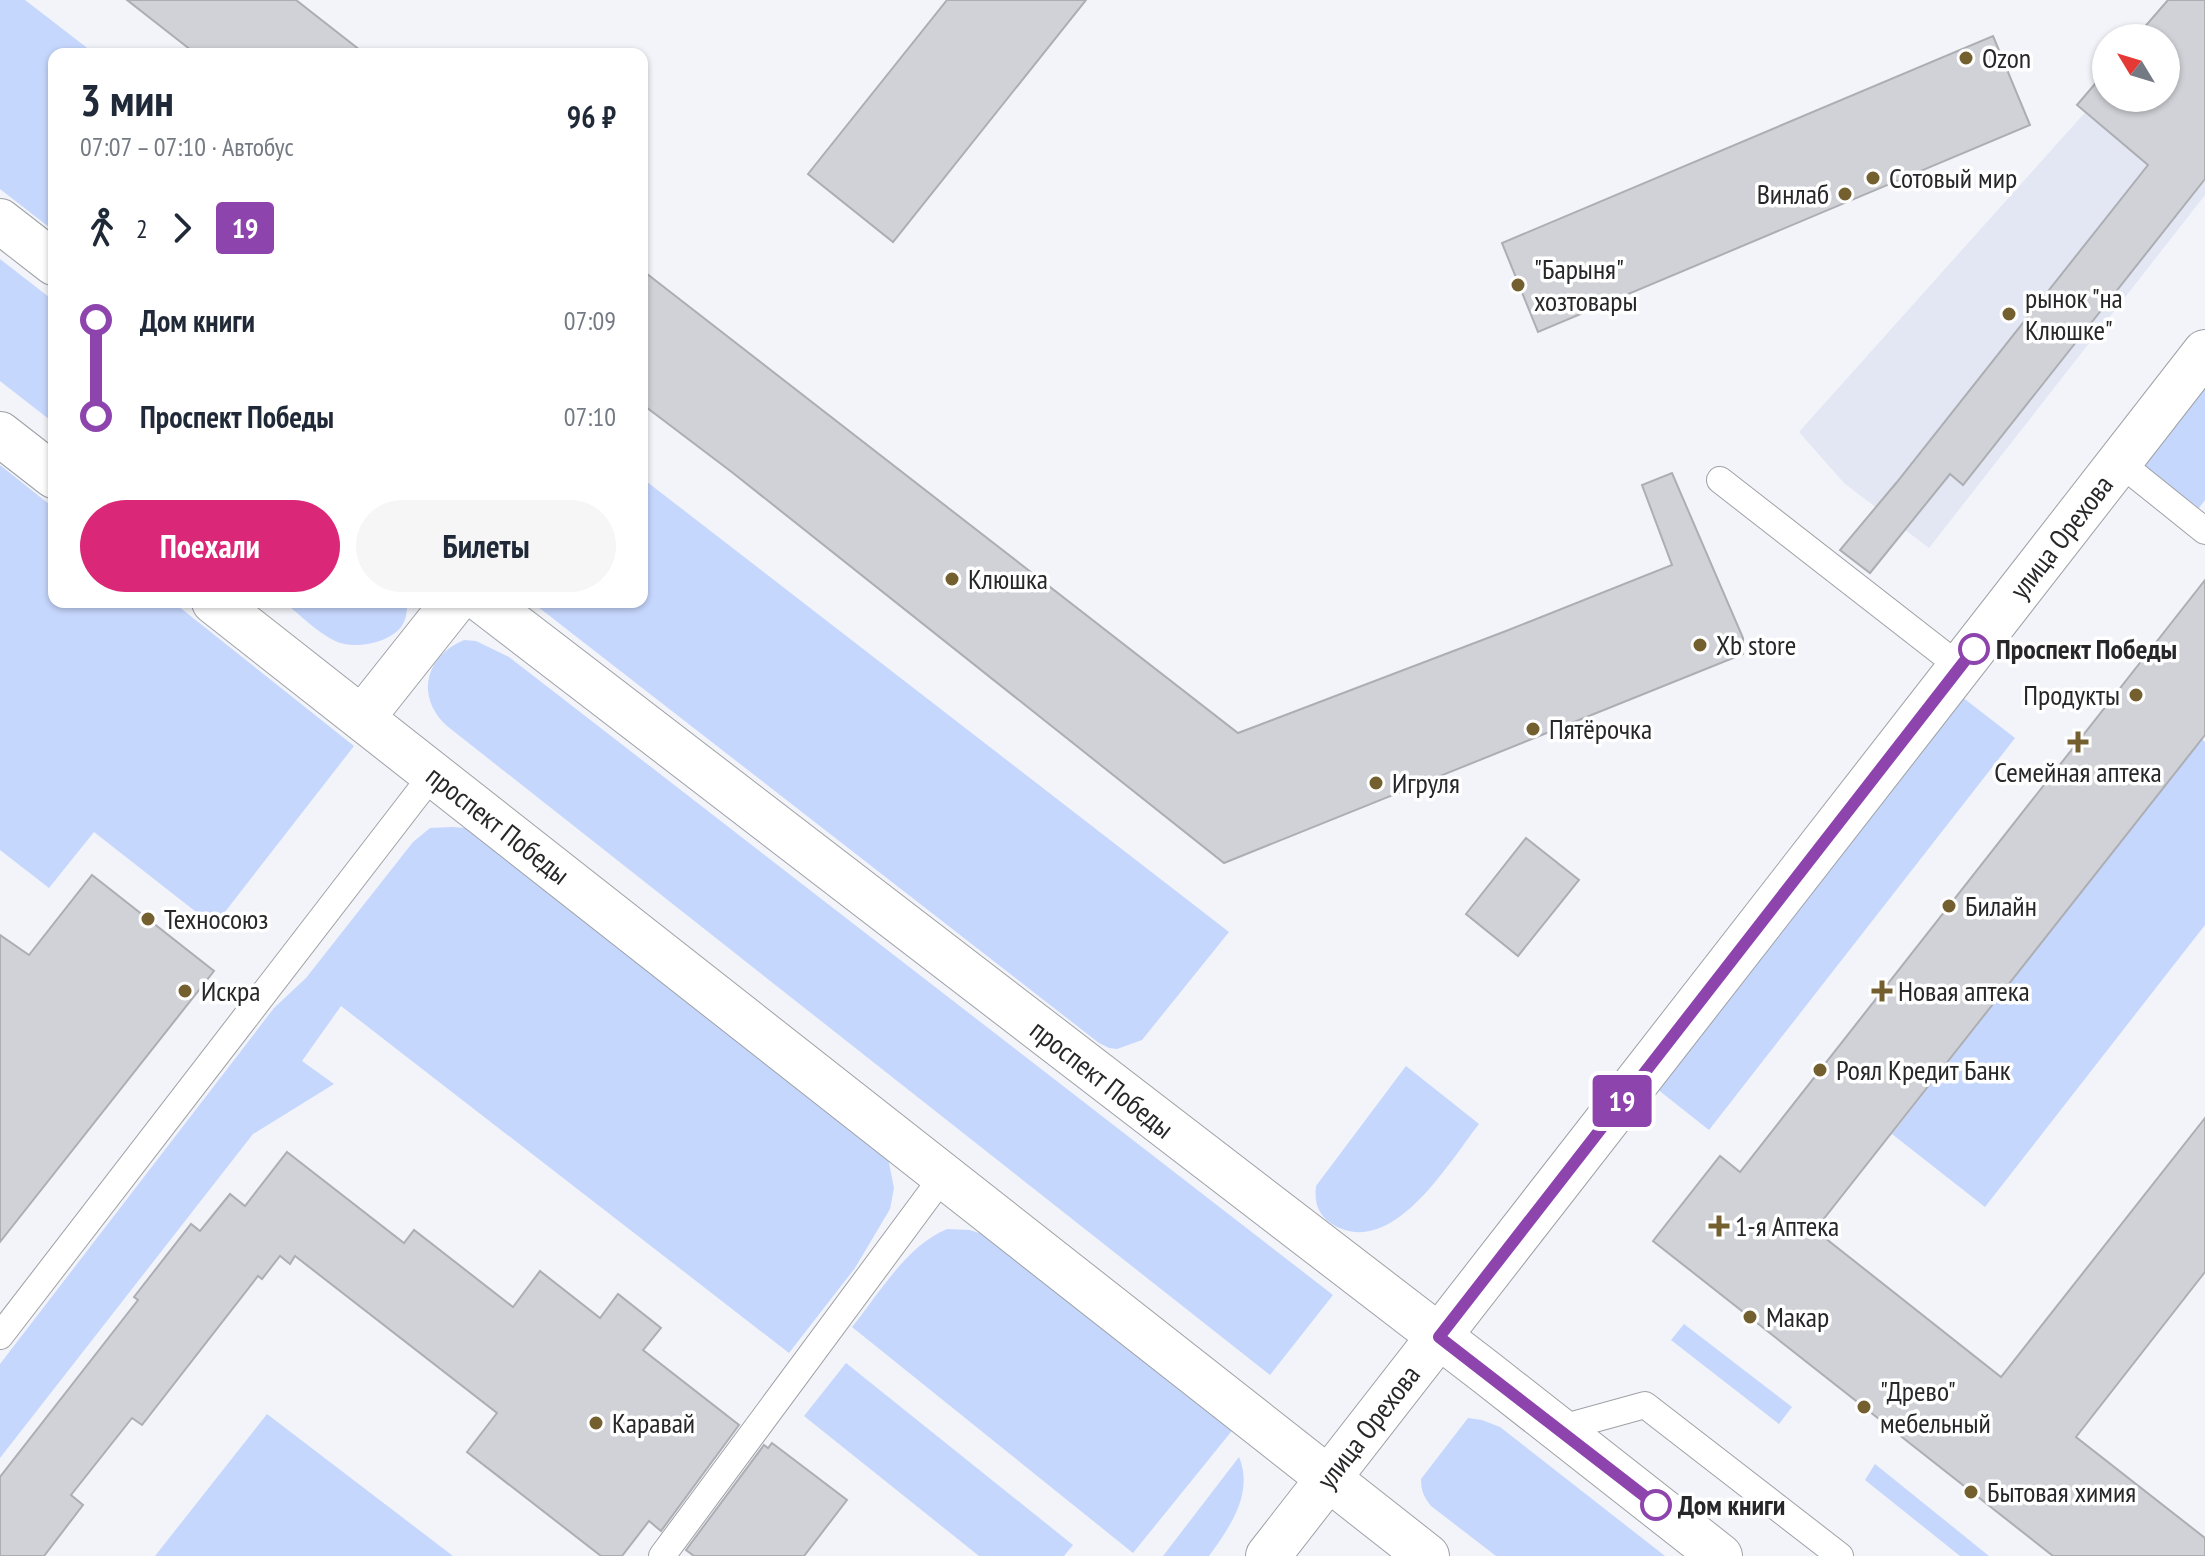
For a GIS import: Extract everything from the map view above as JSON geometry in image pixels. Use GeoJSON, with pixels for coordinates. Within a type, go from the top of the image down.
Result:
{"type":"FeatureCollection","features":[{"type":"Feature","properties":{"kind":"main road"},"geometry":{"type":"LineString","coordinates":[[0,221],[48,258]]}},
{"type":"Feature","properties":{"kind":"main road","name":"улица Орехова"},"geometry":{"type":"LineString","coordinates":[[1268,1556],[2205,352]]}},
{"type":"Feature","properties":{"kind":"main road"},"geometry":{"type":"LineString","coordinates":[[0,434],[48,471]]}},
{"type":"Feature","properties":{"kind":"main road","name":"проспект Победы"},"geometry":{"type":"LineString","coordinates":[[222,608],[1427,1556]]}},
{"type":"Feature","properties":{"kind":"main road"},"geometry":{"type":"LineString","coordinates":[[362,718],[449,608]]}},
{"type":"Feature","properties":{"kind":"main road","name":"проспект Победы"},"geometry":{"type":"LineString","coordinates":[[492,608],[1720,1556]]}},
{"type":"Feature","properties":{"kind":"lane"},"geometry":{"type":"LineString","coordinates":[[2119,462],[2205,531]]}},
{"type":"Feature","properties":{"kind":"lane"},"geometry":{"type":"LineString","coordinates":[[1720,480],[1960,667]]}},
{"type":"Feature","properties":{"kind":"lane"},"geometry":{"type":"LineString","coordinates":[[0,1336],[433,774]]}},
{"type":"Feature","properties":{"kind":"lane"},"geometry":{"type":"LineString","coordinates":[[662,1556],[944,1175]]}},
{"type":"Feature","properties":{"kind":"lane"},"geometry":{"type":"LineString","coordinates":[[1558,1429],[1645,1405],[1840,1556]]}},
{"type":"Feature","properties":{"kind":"shaded area"},"geometry":{"type":"Polygon","coordinates":[[[0,0],[25,0],[87,48],[48,48],[48,226],[0,189],[0,0]]]}},
{"type":"Feature","properties":{"kind":"shaded area","name":"рынок \"на Клюшке\""},"geometry":{"type":"Polygon","coordinates":[[[2205,0],[2205,195],[1929,548],[1844,483],[1799,432],[2092,105],[2092,112],[2180,112],[2180,24],[2205,0]]]}},
{"type":"Feature","properties":{"kind":"shaded area"},"geometry":{"type":"Polygon","coordinates":[[[0,259],[48,296],[48,418],[0,381],[0,259]]]}},
{"type":"Feature","properties":{"kind":"shaded area"},"geometry":{"type":"Polygon","coordinates":[[[2205,372],[2205,500],[2199,508],[2136,460],[2205,372]]]}},
{"type":"Feature","properties":{"kind":"shaded area"},"geometry":{"type":"Polygon","coordinates":[[[0,465],[48,503],[48,608],[181,608],[354,746],[214,926],[94,832],[49,888],[0,850],[0,465]]]}},
{"type":"Feature","properties":{"kind":"shaded area"},"geometry":{"type":"Polygon","coordinates":[[[648,483],[1229,932],[1142,1040],[1117,1049],[1099,1043],[539,608],[648,608],[648,483]]]}},
{"type":"Feature","properties":{"kind":"shaded area"},"geometry":{"type":"Polygon","coordinates":[[[291,608],[407,608],[404,621],[395,633],[371,643],[343,644],[315,628],[291,608]]]}},
{"type":"Feature","properties":{"kind":"shaded area"},"geometry":{"type":"Polygon","coordinates":[[[464,640],[476,641],[509,657],[1333,1295],[1270,1375],[447,726],[431,703],[429,678],[440,656],[464,640]]]}},
{"type":"Feature","properties":{"kind":"shaded area"},"geometry":{"type":"Polygon","coordinates":[[[1957,693],[2015,738],[1709,1130],[1652,1085],[1957,693]]]}},
{"type":"Feature","properties":{"kind":"shaded area"},"geometry":{"type":"Polygon","coordinates":[[[2202,739],[2205,742],[2205,925],[1985,1207],[1892,1134],[2202,739]]]}},
{"type":"Feature","properties":{"kind":"shaded area"},"geometry":{"type":"Polygon","coordinates":[[[430,828],[466,828],[484,836],[887,1153],[894,1188],[890,1209],[855,1268],[789,1353],[341,1006],[302,1061],[334,1084],[253,1134],[0,1458],[0,1364],[274,1008],[306,978],[413,842],[430,828]]]}},
{"type":"Feature","properties":{"kind":"shaded area"},"geometry":{"type":"Polygon","coordinates":[[[1406,1066],[1479,1124],[1435,1182],[1397,1219],[1376,1229],[1354,1232],[1332,1224],[1318,1208],[1316,1186],[1406,1066]]]}},
{"type":"Feature","properties":{"kind":"shaded area"},"geometry":{"type":"Polygon","coordinates":[[[947,1229],[970,1230],[988,1236],[1235,1427],[1133,1553],[852,1327],[906,1259],[932,1237],[947,1229]]]}},
{"type":"Feature","properties":{"kind":"shaded area"},"geometry":{"type":"Polygon","coordinates":[[[1684,1324],[1792,1407],[1779,1424],[1671,1340],[1684,1324]]]}},
{"type":"Feature","properties":{"kind":"shaded area"},"geometry":{"type":"Polygon","coordinates":[[[846,1363],[1073,1545],[1064,1556],[979,1556],[804,1416],[846,1363]]]}},
{"type":"Feature","properties":{"kind":"shaded area"},"geometry":{"type":"Polygon","coordinates":[[[267,1414],[453,1556],[155,1556],[267,1414]]]}},
{"type":"Feature","properties":{"kind":"shaded area"},"geometry":{"type":"Polygon","coordinates":[[[1468,1418],[1500,1427],[1665,1556],[1496,1556],[1431,1506],[1422,1487],[1421,1479],[1468,1418]]]}},
{"type":"Feature","properties":{"kind":"shaded area"},"geometry":{"type":"Polygon","coordinates":[[[1239,1457],[1243,1470],[1242,1496],[1232,1521],[1209,1556],[1163,1556],[1239,1457]]]}},
{"type":"Feature","properties":{"kind":"shaded area"},"geometry":{"type":"Polygon","coordinates":[[[1875,1464],[1989,1556],[1960,1556],[1865,1480],[1875,1464]]]}},
{"type":"Feature","properties":{"kind":"building"},"geometry":{"type":"Polygon","coordinates":[[[127,0],[296,0],[357,48],[188,48],[127,0]]]}},
{"type":"Feature","properties":{"kind":"building"},"geometry":{"type":"Polygon","coordinates":[[[947,0],[1086,0],[893,242],[808,174],[947,0]]]}},
{"type":"Feature","properties":{"kind":"building"},"geometry":{"type":"Polygon","coordinates":[[[2168,0],[2205,0],[2205,179],[1963,485],[1950,474],[1870,573],[1840,550],[2148,165],[2077,105],[2092,87],[2092,112],[2180,112],[2180,24],[2147,24],[2168,0]]]}},
{"type":"Feature","properties":{"kind":"building"},"geometry":{"type":"Polygon","coordinates":[[[1993,36],[2030,125],[1538,332],[1502,243],[1993,36]]]}},
{"type":"Feature","properties":{"kind":"building","name":"Клюшка"},"geometry":{"type":"Polygon","coordinates":[[[648,275],[1238,733],[1672,565],[1642,485],[1672,473],[1743,638],[1743,654],[1224,863],[648,409],[648,275]]]}},
{"type":"Feature","properties":{"kind":"building"},"geometry":{"type":"Polygon","coordinates":[[[2205,580],[2205,735],[1815,1230],[2001,1377],[2205,1118],[2205,1272],[2076,1437],[2205,1538],[2205,1556],[2053,1556],[1653,1241],[1720,1156],[1740,1172],[2205,580]]]}},
{"type":"Feature","properties":{"kind":"building"},"geometry":{"type":"Polygon","coordinates":[[[1526,838],[1579,880],[1518,956],[1466,914],[1526,838]]]}},
{"type":"Feature","properties":{"kind":"building"},"geometry":{"type":"Polygon","coordinates":[[[92,875],[214,971],[0,1242],[0,935],[29,955],[92,875]]]}},
{"type":"Feature","properties":{"kind":"building"},"geometry":{"type":"Polygon","coordinates":[[[287,1152],[404,1243],[414,1230],[513,1307],[540,1271],[600,1318],[618,1294],[661,1328],[643,1350],[739,1425],[661,1531],[649,1521],[622,1556],[601,1556],[467,1452],[497,1413],[295,1256],[290,1264],[280,1256],[262,1279],[258,1276],[142,1425],[132,1418],[71,1495],[83,1505],[44,1556],[0,1556],[0,1477],[138,1300],[134,1297],[191,1224],[200,1231],[230,1194],[245,1206],[287,1152]]]}},
{"type":"Feature","properties":{"kind":"building"},"geometry":{"type":"Polygon","coordinates":[[[772,1443],[847,1500],[804,1556],[694,1556],[686,1550],[764,1445],[768,1448],[772,1443]]]}},
{"type":"Feature","properties":{"kind":"bus line","name":"19"},"geometry":{"type":"LineString","coordinates":[[1656,1505],[1439,1337],[1974,649]]}},
{"type":"Feature","properties":{"kind":"place","name":"Ozon"},"geometry":{"type":"Point","coordinates":[1966,58]}},
{"type":"Feature","properties":{"kind":"place","name":"Сотовый мир"},"geometry":{"type":"Point","coordinates":[1873,178]}},
{"type":"Feature","properties":{"kind":"place","name":"Винлаб"},"geometry":{"type":"Point","coordinates":[1845,194]}},
{"type":"Feature","properties":{"kind":"place","name":"\"Барыня\" хозтовары"},"geometry":{"type":"Point","coordinates":[1518,285]}},
{"type":"Feature","properties":{"kind":"place","name":"рынок \"на Клюшке\""},"geometry":{"type":"Point","coordinates":[2009,314]}},
{"type":"Feature","properties":{"kind":"place","name":"Клюшка"},"geometry":{"type":"Point","coordinates":[952,579]}},
{"type":"Feature","properties":{"kind":"place","name":"Xb store"},"geometry":{"type":"Point","coordinates":[1700,645]}},
{"type":"Feature","properties":{"kind":"place","name":"Проспект Победы"},"geometry":{"type":"Point","coordinates":[1974,649]}},
{"type":"Feature","properties":{"kind":"place","name":"Продукты"},"geometry":{"type":"Point","coordinates":[2136,695]}},
{"type":"Feature","properties":{"kind":"place","name":"Пятёрочка"},"geometry":{"type":"Point","coordinates":[1533,729]}},
{"type":"Feature","properties":{"kind":"place","name":"Семейная аптека"},"geometry":{"type":"Point","coordinates":[2078,742]}},
{"type":"Feature","properties":{"kind":"place","name":"Игруля"},"geometry":{"type":"Point","coordinates":[1376,783]}},
{"type":"Feature","properties":{"kind":"place","name":"Билайн"},"geometry":{"type":"Point","coordinates":[1949,906]}},
{"type":"Feature","properties":{"kind":"place","name":"Техносоюз"},"geometry":{"type":"Point","coordinates":[148,919]}},
{"type":"Feature","properties":{"kind":"place","name":"Искра"},"geometry":{"type":"Point","coordinates":[185,991]}},
{"type":"Feature","properties":{"kind":"place","name":"Новая аптека"},"geometry":{"type":"Point","coordinates":[1882,991]}},
{"type":"Feature","properties":{"kind":"place","name":"Роял Кредит Банк"},"geometry":{"type":"Point","coordinates":[1820,1070]}},
{"type":"Feature","properties":{"kind":"place","name":"1-я Аптека"},"geometry":{"type":"Point","coordinates":[1719,1226]}},
{"type":"Feature","properties":{"kind":"place","name":"Макар"},"geometry":{"type":"Point","coordinates":[1750,1317]}},
{"type":"Feature","properties":{"kind":"place","name":"\"Древо\" мебельный"},"geometry":{"type":"Point","coordinates":[1864,1407]}},
{"type":"Feature","properties":{"kind":"place","name":"Каравай"},"geometry":{"type":"Point","coordinates":[596,1423]}},
{"type":"Feature","properties":{"kind":"place","name":"Бытовая химия"},"geometry":{"type":"Point","coordinates":[1971,1492]}},
{"type":"Feature","properties":{"kind":"place","name":"Дом книги"},"geometry":{"type":"Point","coordinates":[1656,1505]}}]}
